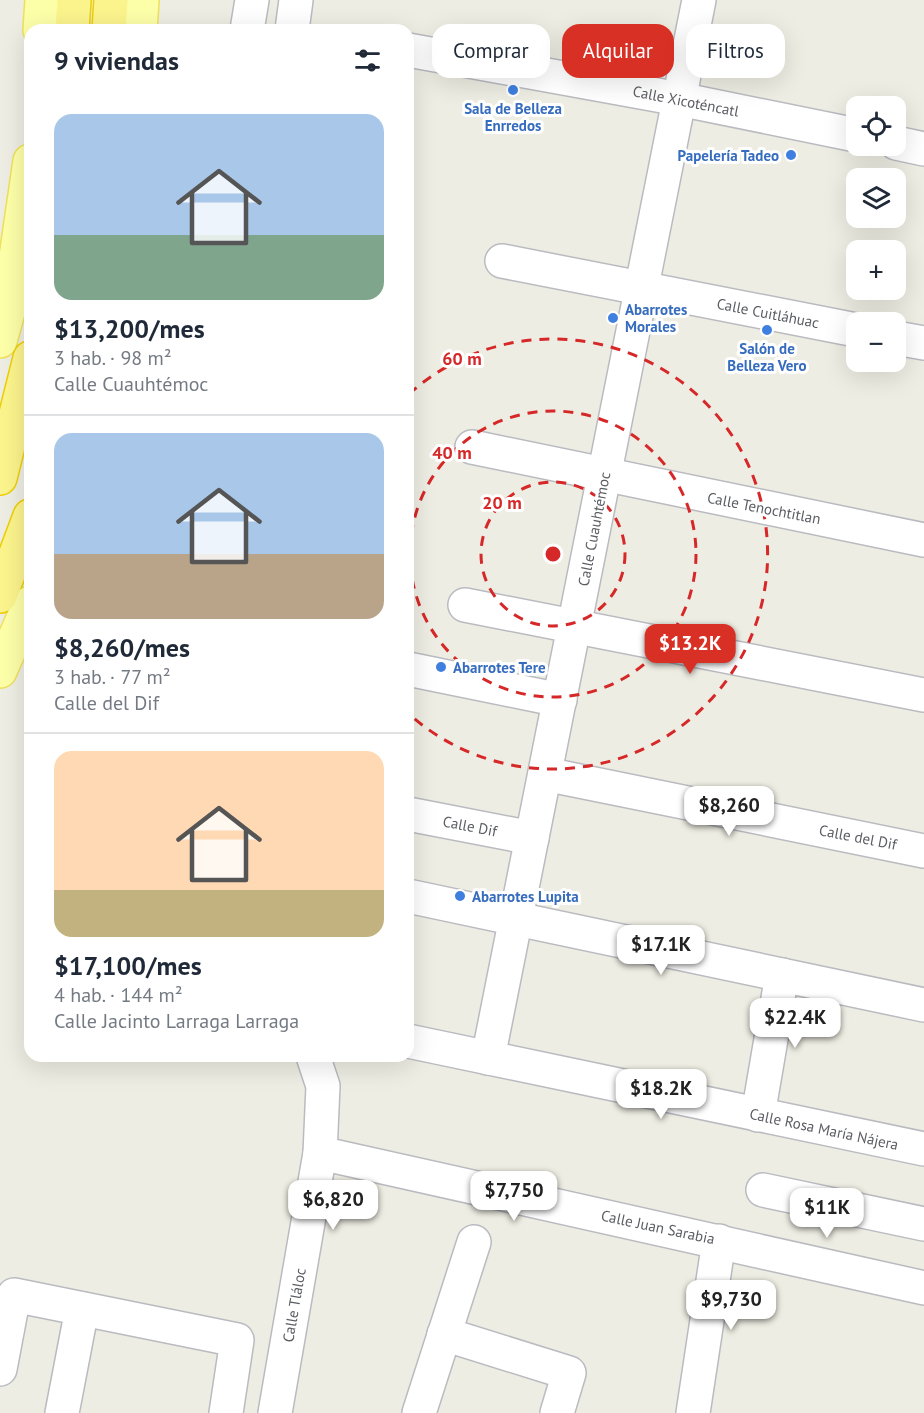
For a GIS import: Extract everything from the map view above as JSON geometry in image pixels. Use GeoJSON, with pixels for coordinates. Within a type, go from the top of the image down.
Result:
{"type":"FeatureCollection","features":[{"type":"Feature","properties":{"kind":"highway"},"geometry":{"type":"LineString","coordinates":[[72,24],[74,0]]}},
{"type":"Feature","properties":{"kind":"highway"},"geometry":{"type":"LineString","coordinates":[[109,24],[111,0]]}},
{"type":"Feature","properties":{"kind":"highway"},"geometry":{"type":"LineString","coordinates":[[0,392],[24,347]]}},
{"type":"Feature","properties":{"kind":"highway"},"geometry":{"type":"LineString","coordinates":[[0,478],[24,382]]}},
{"type":"Feature","properties":{"kind":"highway"},"geometry":{"type":"LineString","coordinates":[[0,596],[24,532]]}},
{"type":"Feature","properties":{"kind":"main road"},"geometry":{"type":"LineString","coordinates":[[40,24],[42,0]]}},
{"type":"Feature","properties":{"kind":"main road"},"geometry":{"type":"LineString","coordinates":[[140,24],[142,0]]}},
{"type":"Feature","properties":{"kind":"main road"},"geometry":{"type":"LineString","coordinates":[[0,340],[8,312],[24,202]]}},
{"type":"Feature","properties":{"kind":"main road"},"geometry":{"type":"LineString","coordinates":[[0,671],[24,617]]}},
{"type":"Feature","properties":{"kind":"street"},"geometry":{"type":"LineString","coordinates":[[248,24],[252,0]]}},
{"type":"Feature","properties":{"kind":"street","name":"Calle Cuauhtémoc"},"geometry":{"type":"LineString","coordinates":[[488,1058],[699,0]]}},
{"type":"Feature","properties":{"kind":"street","name":"Calle Xicoténcatl"},"geometry":{"type":"LineString","coordinates":[[414,51],[679,99],[846,133]]}},
{"type":"Feature","properties":{"kind":"street"},"geometry":{"type":"LineString","coordinates":[[906,145],[924,149]]}},
{"type":"Feature","properties":{"kind":"street","name":"Calle Cuitláhuac"},"geometry":{"type":"LineString","coordinates":[[502,261],[846,328]]}},
{"type":"Feature","properties":{"kind":"street"},"geometry":{"type":"LineString","coordinates":[[906,340],[924,343]]}},
{"type":"Feature","properties":{"kind":"street","name":"Calle Tenochtitlan"},"geometry":{"type":"LineString","coordinates":[[472,447],[924,540]]}},
{"type":"Feature","properties":{"kind":"street"},"geometry":{"type":"LineString","coordinates":[[465,605],[924,695]]}},
{"type":"Feature","properties":{"kind":"street"},"geometry":{"type":"LineString","coordinates":[[414,670],[560,700]]}},
{"type":"Feature","properties":{"kind":"street","name":"Calle del Dif"},"geometry":{"type":"LineString","coordinates":[[545,774],[924,850]]}},
{"type":"Feature","properties":{"kind":"street","name":"Calle Dif"},"geometry":{"type":"LineString","coordinates":[[414,815],[532,838]]}},
{"type":"Feature","properties":{"kind":"street"},"geometry":{"type":"LineString","coordinates":[[414,897],[924,1005]]}},
{"type":"Feature","properties":{"kind":"street"},"geometry":{"type":"LineString","coordinates":[[758,1115],[782,975]]}},
{"type":"Feature","properties":{"kind":"street","name":"Calle Rosa María Nájera"},"geometry":{"type":"LineString","coordinates":[[414,1042],[924,1149]]}},
{"type":"Feature","properties":{"kind":"street","name":"Calle Tláloc"},"geometry":{"type":"LineString","coordinates":[[275,1413],[336,1156],[323,1086],[316,1062]]}},
{"type":"Feature","properties":{"kind":"street","name":"Calle Juan Sarabia"},"geometry":{"type":"LineString","coordinates":[[336,1156],[924,1288]]}},
{"type":"Feature","properties":{"kind":"street"},"geometry":{"type":"LineString","coordinates":[[763,1190],[924,1224]]}},
{"type":"Feature","properties":{"kind":"street"},"geometry":{"type":"LineString","coordinates":[[693,1413],[719,1241]]}},
{"type":"Feature","properties":{"kind":"street"},"geometry":{"type":"LineString","coordinates":[[419,1413],[474,1242]]}},
{"type":"Feature","properties":{"kind":"street"},"geometry":{"type":"LineString","coordinates":[[0,1369],[14,1295],[237,1340],[226,1413]]}},
{"type":"Feature","properties":{"kind":"street"},"geometry":{"type":"LineString","coordinates":[[62,1413],[82,1309]]}},
{"type":"Feature","properties":{"kind":"street"},"geometry":{"type":"LineString","coordinates":[[444,1334],[569,1372],[556,1413]]}},
{"type":"Feature","properties":{"kind":"place","name":"Sala de Belleza Enrredos"},"geometry":{"type":"Point","coordinates":[513,90]}},
{"type":"Feature","properties":{"kind":"place","name":"Papelería Tadeo"},"geometry":{"type":"Point","coordinates":[791,155]}},
{"type":"Feature","properties":{"kind":"place","name":"Abarrotes Morales"},"geometry":{"type":"Point","coordinates":[613,318]}},
{"type":"Feature","properties":{"kind":"place","name":"Salón de Belleza Vero"},"geometry":{"type":"Point","coordinates":[767,330]}},
{"type":"Feature","properties":{"kind":"place","name":"Abarrotes Tere"},"geometry":{"type":"Point","coordinates":[441,667]}},
{"type":"Feature","properties":{"kind":"place","name":"Abarrotes Lupita"},"geometry":{"type":"Point","coordinates":[460,896]}}]}
